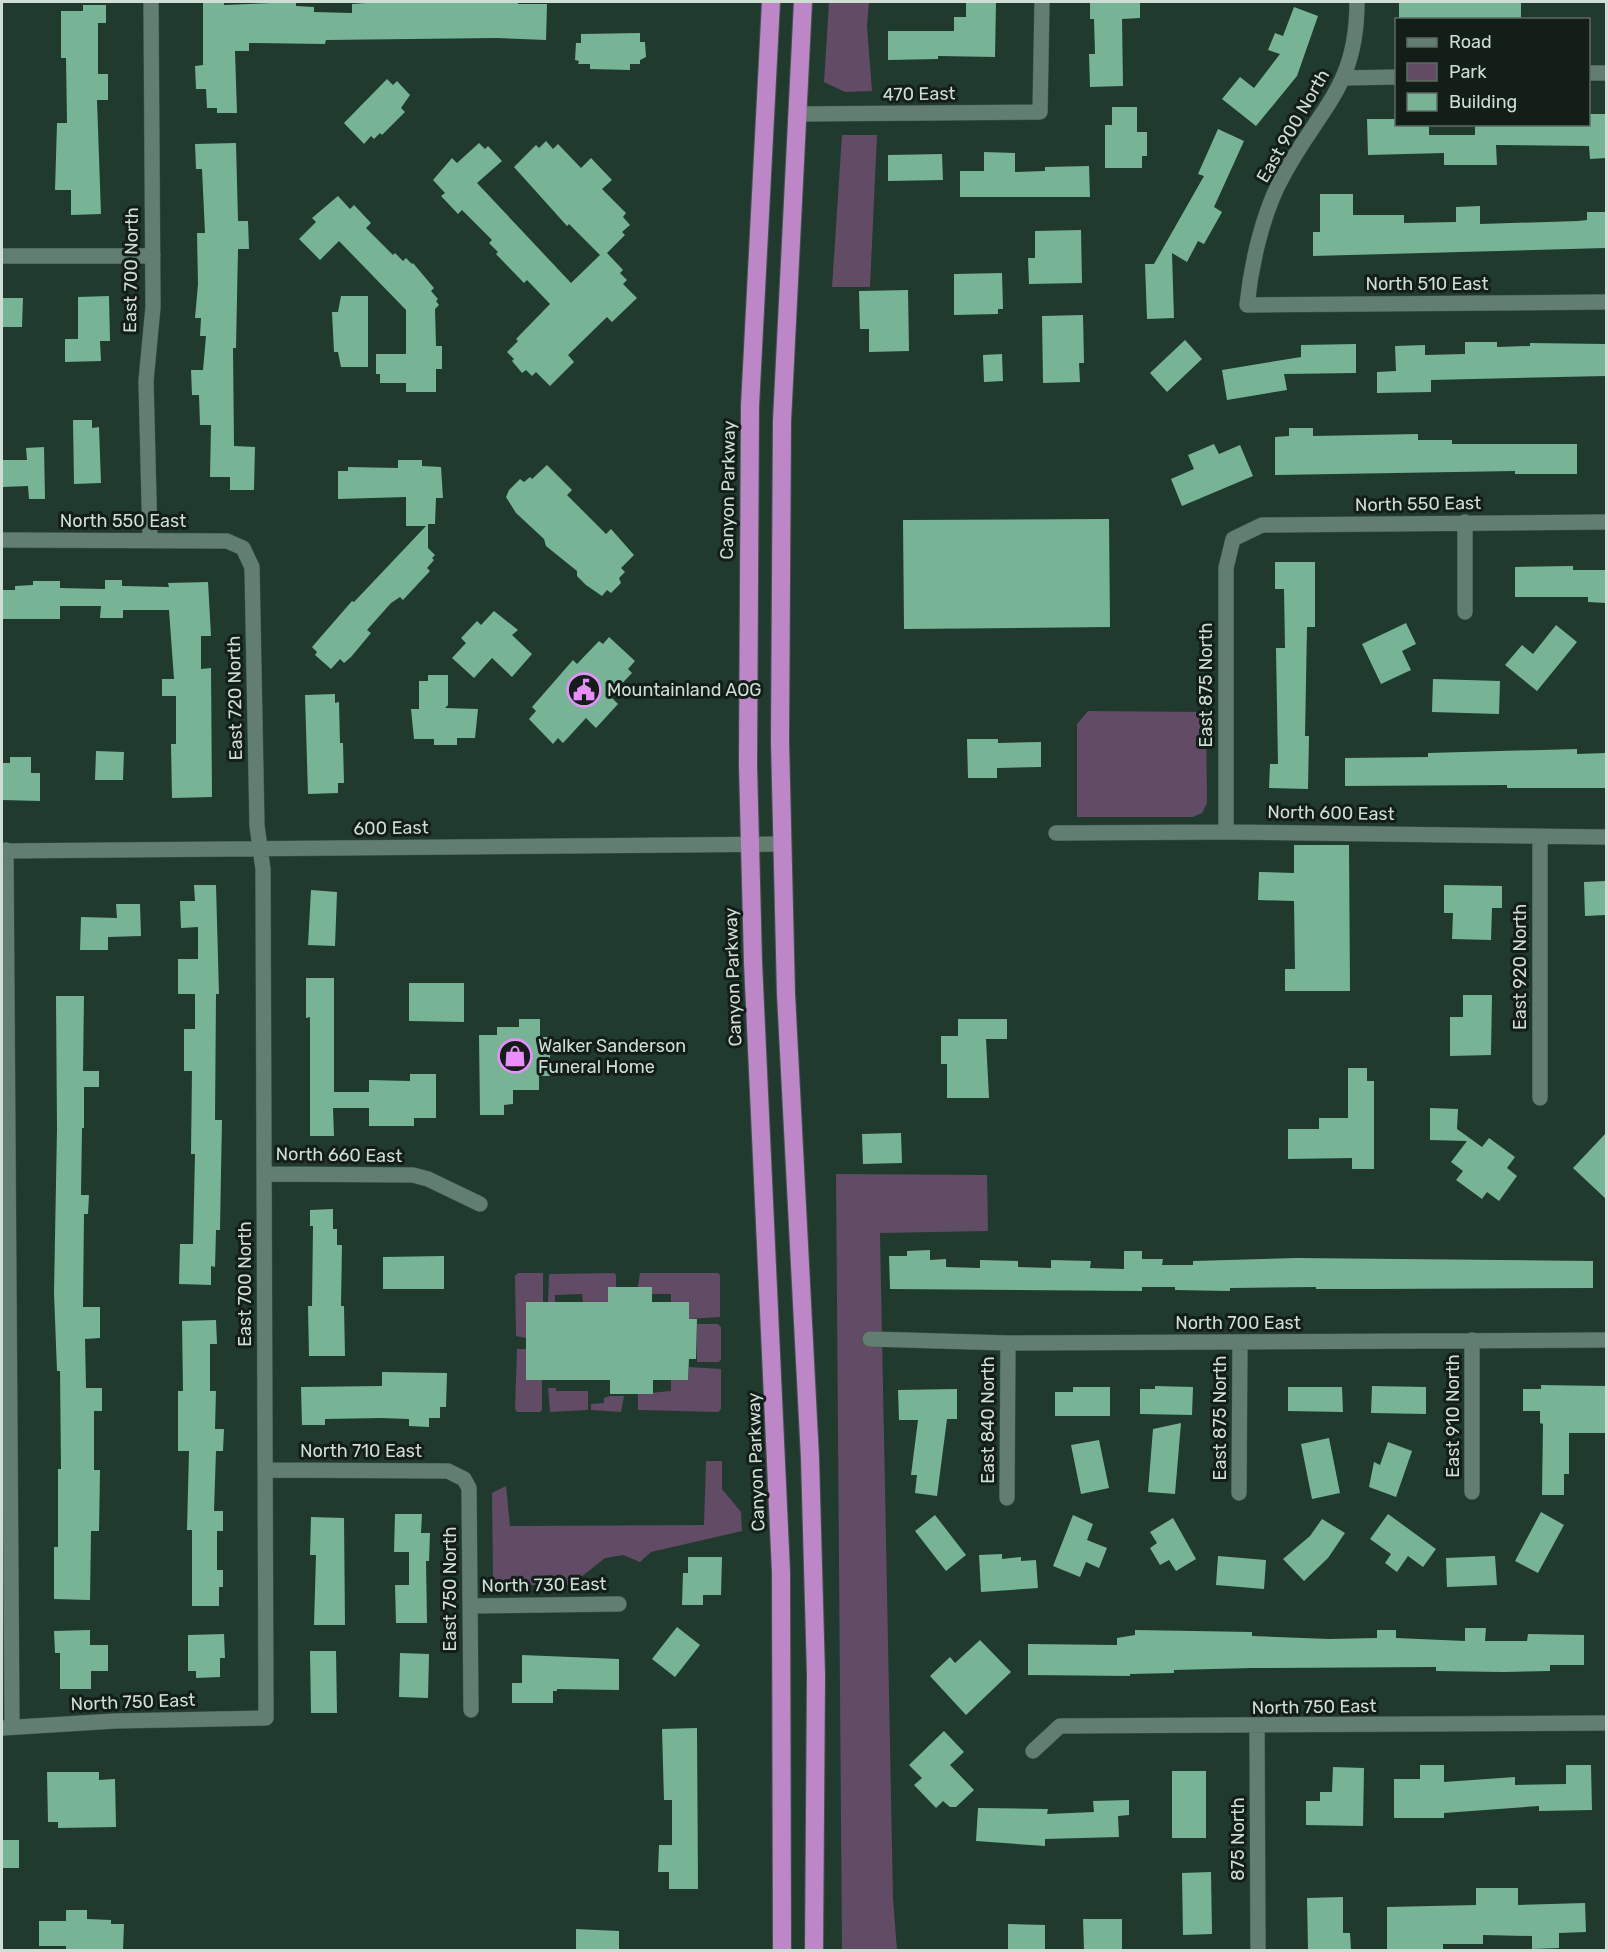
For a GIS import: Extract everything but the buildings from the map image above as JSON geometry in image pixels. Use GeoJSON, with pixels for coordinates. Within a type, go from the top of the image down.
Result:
{"type":"FeatureCollection","features":[{"type":"Feature","properties":{"kind":"highway","name":"Canyon Parkway"},"geometry":{"type":"LineString","coordinates":[[771,2],[750,406],[749,845],[781,1561],[782,1950]]}},
{"type":"Feature","properties":{"kind":"highway"},"geometry":{"type":"LineString","coordinates":[[803,2],[781,467],[781,844],[811,1492],[816,1687],[814,1950]]}},
{"type":"Feature","properties":{"kind":"street","name":"East 700 North"},"geometry":{"type":"LineString","coordinates":[[150,540],[146,381],[153,307],[151,2]]}},
{"type":"Feature","properties":{"kind":"street","name":"470 East"},"geometry":{"type":"LineString","coordinates":[[798,114],[1040,112],[1042,2]]}},
{"type":"Feature","properties":{"kind":"street","name":"East 900 North"},"geometry":{"type":"LineString","coordinates":[[1247,305],[1250,278],[1271,205],[1282,177],[1332,102],[1344,78],[1353,52],[1357,2]]}},
{"type":"Feature","properties":{"kind":"street"},"geometry":{"type":"LineString","coordinates":[[1590,73],[1606,73]]}},
{"type":"Feature","properties":{"kind":"street"},"geometry":{"type":"LineString","coordinates":[[1344,78],[1395,77]]}},
{"type":"Feature","properties":{"kind":"street"},"geometry":{"type":"LineString","coordinates":[[2,256],[153,256]]}},
{"type":"Feature","properties":{"kind":"street","name":"North 510 East"},"geometry":{"type":"LineString","coordinates":[[1247,305],[1606,302]]}},
{"type":"Feature","properties":{"kind":"street"},"geometry":{"type":"LineString","coordinates":[[1465,522],[1465,612]]}},
{"type":"Feature","properties":{"kind":"street","name":"North 550 East"},"geometry":{"type":"LineString","coordinates":[[1233,539],[1262,525],[1606,522]]}},
{"type":"Feature","properties":{"kind":"street","name":"East 875 North"},"geometry":{"type":"LineString","coordinates":[[1226,832],[1226,568],[1233,539]]}},
{"type":"Feature","properties":{"kind":"street","name":"North 550 East"},"geometry":{"type":"LineString","coordinates":[[2,540],[227,541],[243,548]]}},
{"type":"Feature","properties":{"kind":"street","name":"East 720 North"},"geometry":{"type":"LineString","coordinates":[[243,548],[252,567],[257,826],[260,850]]}},
{"type":"Feature","properties":{"kind":"street","name":"North 600 East"},"geometry":{"type":"LineString","coordinates":[[1056,833],[1226,832],[1606,837]]}},
{"type":"Feature","properties":{"kind":"street","name":"East 920 North"},"geometry":{"type":"LineString","coordinates":[[1540,837],[1540,1098]]}},
{"type":"Feature","properties":{"kind":"street","name":"600 East"},"geometry":{"type":"LineString","coordinates":[[4,850],[260,850],[781,844]]}},
{"type":"Feature","properties":{"kind":"street"},"geometry":{"type":"LineString","coordinates":[[4,850],[7,1728]]}},
{"type":"Feature","properties":{"kind":"street","name":"East 700 North"},"geometry":{"type":"LineString","coordinates":[[260,850],[263,869],[266,1718]]}},
{"type":"Feature","properties":{"kind":"street","name":"North 660 East"},"geometry":{"type":"LineString","coordinates":[[264,1174],[413,1176],[428,1179],[480,1204]]}},
{"type":"Feature","properties":{"kind":"street","name":"North 700 East"},"geometry":{"type":"LineString","coordinates":[[870,1339],[1008,1343],[1606,1340]]}},
{"type":"Feature","properties":{"kind":"street","name":"East 910 North"},"geometry":{"type":"LineString","coordinates":[[1473,1340],[1473,1492]]}},
{"type":"Feature","properties":{"kind":"street","name":"East 875 North"},"geometry":{"type":"LineString","coordinates":[[1239,1493],[1240,1342]]}},
{"type":"Feature","properties":{"kind":"street","name":"East 840 North"},"geometry":{"type":"LineString","coordinates":[[1007,1498],[1008,1343]]}},
{"type":"Feature","properties":{"kind":"street","name":"North 710 East"},"geometry":{"type":"LineString","coordinates":[[266,1470],[448,1471],[456,1474]]}},
{"type":"Feature","properties":{"kind":"street","name":"East 750 North"},"geometry":{"type":"LineString","coordinates":[[456,1474],[464,1479],[469,1488],[471,1710]]}},
{"type":"Feature","properties":{"kind":"street","name":"North 730 East"},"geometry":{"type":"LineString","coordinates":[[470,1606],[620,1604]]}},
{"type":"Feature","properties":{"kind":"street","name":"North 750 East"},"geometry":{"type":"LineString","coordinates":[[7,1728],[115,1721],[266,1718]]}},
{"type":"Feature","properties":{"kind":"street","name":"North 750 East"},"geometry":{"type":"LineString","coordinates":[[1033,1751],[1060,1726],[1257,1727],[1606,1723]]}},
{"type":"Feature","properties":{"kind":"street","name":"875 North"},"geometry":{"type":"LineString","coordinates":[[1257,1727],[1258,1950]]}},
{"type":"Feature","properties":{"kind":"green space"},"geometry":{"type":"Polygon","coordinates":[[[829,2],[869,2],[867,26],[872,91],[845,92],[824,82],[829,2]]]}},
{"type":"Feature","properties":{"kind":"green space"},"geometry":{"type":"Polygon","coordinates":[[[842,135],[877,135],[870,287],[832,287],[842,135]]]}},
{"type":"Feature","properties":{"kind":"green space"},"geometry":{"type":"Polygon","coordinates":[[[1088,711],[1206,712],[1207,803],[1202,813],[1193,817],[1077,817],[1077,724],[1088,711]]]}},
{"type":"Feature","properties":{"kind":"green space"},"geometry":{"type":"Polygon","coordinates":[[[836,1174],[987,1175],[988,1231],[880,1233],[893,1898],[897,1950],[842,1950],[836,1174]]]}},
{"type":"Feature","properties":{"kind":"green space"},"geometry":{"type":"Polygon","coordinates":[[[518,1273],[543,1273],[543,1302],[526,1338],[516,1336],[515,1276],[518,1273]]]}},
{"type":"Feature","properties":{"kind":"green space"},"geometry":{"type":"Polygon","coordinates":[[[614,1273],[616,1287],[608,1287],[608,1302],[583,1302],[582,1294],[555,1295],[555,1302],[548,1302],[549,1274],[614,1273]]]}},
{"type":"Feature","properties":{"kind":"green space"},"geometry":{"type":"Polygon","coordinates":[[[640,1273],[718,1273],[720,1275],[720,1317],[689,1319],[689,1302],[671,1302],[671,1294],[652,1294],[651,1287],[638,1287],[640,1273]]]}},
{"type":"Feature","properties":{"kind":"green space"},"geometry":{"type":"Polygon","coordinates":[[[697,1324],[718,1324],[721,1327],[721,1360],[718,1362],[697,1362],[697,1324]]]}},
{"type":"Feature","properties":{"kind":"green space"},"geometry":{"type":"Polygon","coordinates":[[[517,1349],[526,1349],[526,1380],[542,1380],[542,1410],[540,1412],[517,1412],[515,1409],[517,1349]]]}},
{"type":"Feature","properties":{"kind":"green space"},"geometry":{"type":"Polygon","coordinates":[[[689,1367],[721,1369],[721,1409],[718,1412],[638,1410],[638,1394],[671,1391],[671,1380],[688,1380],[689,1367]]]}},
{"type":"Feature","properties":{"kind":"green space"},"geometry":{"type":"Polygon","coordinates":[[[548,1388],[556,1388],[556,1391],[588,1391],[588,1410],[550,1412],[548,1388]]]}},
{"type":"Feature","properties":{"kind":"green space"},"geometry":{"type":"Polygon","coordinates":[[[624,1396],[621,1412],[591,1410],[591,1404],[604,1403],[604,1398],[624,1396]]]}},
{"type":"Feature","properties":{"kind":"green space"},"geometry":{"type":"Polygon","coordinates":[[[706,1461],[722,1461],[722,1489],[741,1512],[742,1531],[651,1552],[640,1562],[623,1555],[605,1558],[571,1585],[502,1585],[493,1578],[492,1493],[506,1486],[510,1526],[704,1525],[706,1461]]]}},
{"type":"Feature","properties":{"kind":"place","name":"Mountainland AOG"},"geometry":{"type":"Point","coordinates":[584,690]}},
{"type":"Feature","properties":{"kind":"place","name":"Walker Sanderson Funeral Home"},"geometry":{"type":"Point","coordinates":[515,1056]}}]}
